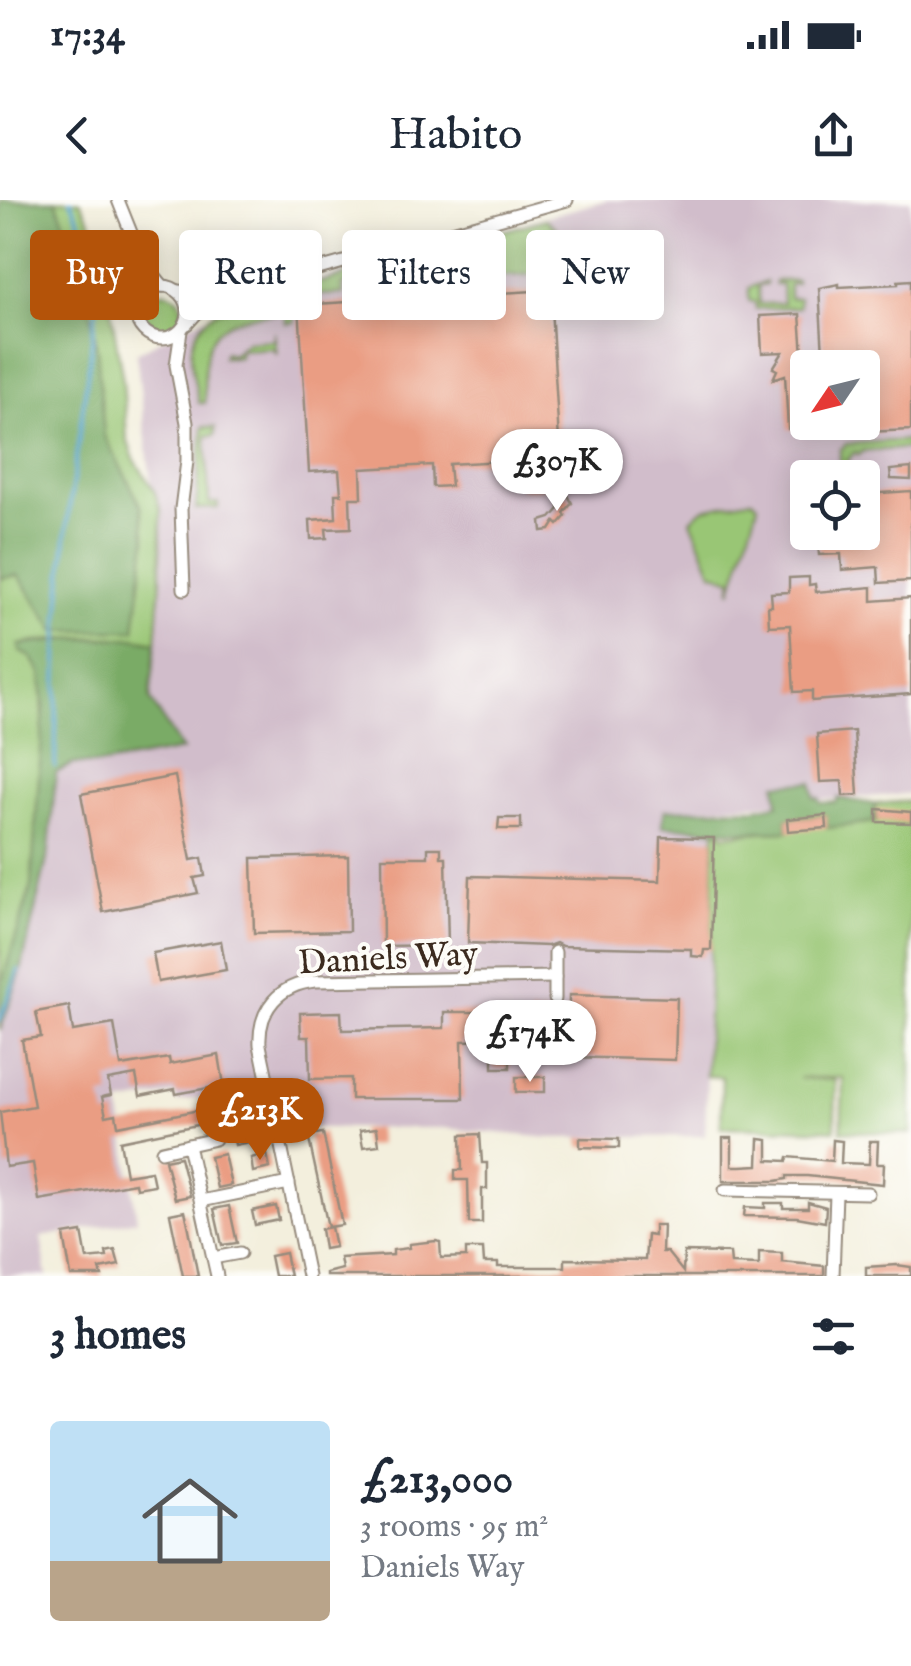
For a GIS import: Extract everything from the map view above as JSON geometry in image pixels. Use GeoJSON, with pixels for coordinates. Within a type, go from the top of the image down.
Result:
{"type":"FeatureCollection","features":[{"type":"Feature","properties":{"kind":"street"},"geometry":{"type":"LineString","coordinates":[[118,200],[130,230]]}},
{"type":"Feature","properties":{"kind":"street"},"geometry":{"type":"LineString","coordinates":[[322,268],[567,200]]}},
{"type":"Feature","properties":{"kind":"street"},"geometry":{"type":"LineString","coordinates":[[159,281],[179,292]]}},
{"type":"Feature","properties":{"kind":"street"},"geometry":{"type":"LineString","coordinates":[[159,287],[163,286]]}},
{"type":"Feature","properties":{"kind":"street"},"geometry":{"type":"LineString","coordinates":[[138,320],[142,330],[157,338],[176,365],[188,423],[188,461],[181,509],[184,589]]}},
{"type":"Feature","properties":{"kind":"street"},"geometry":{"type":"LineString","coordinates":[[176,365],[185,320]]}},
{"type":"Feature","properties":{"kind":"street"},"geometry":{"type":"LineString","coordinates":[[157,338],[174,336],[191,320]]}},
{"type":"Feature","properties":{"kind":"street"},"geometry":{"type":"LineString","coordinates":[[554,999],[556,952]]}},
{"type":"Feature","properties":{"kind":"street","name":"Daniels Way"},"geometry":{"type":"LineString","coordinates":[[308,1276],[259,1034],[266,1008],[284,990],[315,982],[555,977]]}},
{"type":"Feature","properties":{"kind":"street"},"geometry":{"type":"LineString","coordinates":[[162,1151],[215,1139]]}},
{"type":"Feature","properties":{"kind":"street"},"geometry":{"type":"LineString","coordinates":[[188,1145],[217,1276]]}},
{"type":"Feature","properties":{"kind":"street"},"geometry":{"type":"LineString","coordinates":[[200,1201],[289,1184]]}},
{"type":"Feature","properties":{"kind":"street"},"geometry":{"type":"LineString","coordinates":[[725,1190],[868,1194]]}},
{"type":"Feature","properties":{"kind":"street"},"geometry":{"type":"LineString","coordinates":[[833,1276],[836,1193]]}},
{"type":"Feature","properties":{"kind":"street"},"geometry":{"type":"LineString","coordinates":[[213,1258],[240,1253]]}},
{"type":"Feature","properties":{"kind":"shaded area"},"geometry":{"type":"Polygon","coordinates":[[[607,200],[911,200],[911,794],[665,810],[662,826],[715,829],[705,1136],[549,1138],[443,1128],[288,1128],[263,1115],[228,1121],[223,1093],[177,1102],[175,1094],[120,1104],[137,1220],[41,1237],[47,1276],[0,1276],[0,1030],[21,971],[49,850],[56,773],[73,764],[105,764],[182,750],[150,699],[162,580],[136,353],[199,320],[322,320],[322,279],[342,273],[342,320],[506,320],[506,230],[498,230],[607,200]]]}},
{"type":"Feature","properties":{"kind":"green space"},"geometry":{"type":"Polygon","coordinates":[[[0,200],[80,200],[95,230],[30,230],[30,320],[113,320],[127,439],[161,511],[156,642],[88,638],[19,645],[20,651],[31,657],[41,672],[49,850],[21,971],[0,1030],[0,200]]]}},
{"type":"Feature","properties":{"kind":"green space"},"geometry":{"type":"Polygon","coordinates":[[[0,200],[56,200],[67,230],[30,230],[30,320],[92,320],[104,435],[141,506],[146,540],[135,630],[56,631],[18,575],[0,579],[0,200]]]}},
{"type":"Feature","properties":{"kind":"green space"},"geometry":{"type":"Polygon","coordinates":[[[546,219],[557,229],[526,230],[526,275],[506,276],[506,230],[546,219]]]}},
{"type":"Feature","properties":{"kind":"green space"},"geometry":{"type":"Polygon","coordinates":[[[342,276],[342,294],[322,295],[322,282],[342,276]]]}},
{"type":"Feature","properties":{"kind":"green space"},"geometry":{"type":"Polygon","coordinates":[[[796,280],[789,284],[789,298],[799,298],[799,307],[756,309],[755,302],[749,301],[749,288],[766,281],[758,285],[759,304],[783,303],[782,284],[775,281],[796,280]]]}},
{"type":"Feature","properties":{"kind":"green space"},"geometry":{"type":"Polygon","coordinates":[[[159,293],[177,298],[181,320],[177,326],[163,332],[149,326],[145,320],[159,320],[159,293]]]}},
{"type":"Feature","properties":{"kind":"green space"},"geometry":{"type":"Polygon","coordinates":[[[237,320],[217,332],[210,344],[204,379],[205,403],[199,403],[191,354],[204,322],[237,320]]]}},
{"type":"Feature","properties":{"kind":"green space"},"geometry":{"type":"Polygon","coordinates":[[[274,332],[277,355],[274,348],[239,350],[239,357],[223,357],[225,352],[232,355],[247,342],[274,340],[274,332]]]}},
{"type":"Feature","properties":{"kind":"green space"},"geometry":{"type":"Polygon","coordinates":[[[203,427],[215,427],[215,435],[206,436],[209,503],[218,503],[218,508],[196,509],[203,427]]]}},
{"type":"Feature","properties":{"kind":"green space"},"geometry":{"type":"Polygon","coordinates":[[[911,440],[911,448],[863,451],[859,455],[855,452],[848,460],[840,460],[840,450],[846,444],[911,440]]]}},
{"type":"Feature","properties":{"kind":"green space"},"geometry":{"type":"Polygon","coordinates":[[[752,499],[758,504],[757,509],[731,592],[733,579],[712,572],[691,520],[703,509],[752,499]]]}},
{"type":"Feature","properties":{"kind":"green space"},"geometry":{"type":"Polygon","coordinates":[[[134,638],[156,642],[150,699],[182,750],[105,764],[73,764],[56,773],[49,850],[21,971],[0,1030],[0,988],[31,887],[44,708],[41,672],[31,657],[20,651],[19,645],[134,638]]]}},
{"type":"Feature","properties":{"kind":"green space"},"geometry":{"type":"Polygon","coordinates":[[[812,782],[814,798],[819,798],[820,803],[836,802],[838,798],[875,804],[875,822],[827,828],[825,815],[787,819],[788,831],[662,826],[665,810],[778,804],[776,784],[812,782]]]}},
{"type":"Feature","properties":{"kind":"green space"},"geometry":{"type":"Polygon","coordinates":[[[911,801],[911,1134],[841,1131],[843,1078],[799,1078],[836,1080],[835,1130],[721,1127],[722,1077],[706,1076],[715,829],[725,835],[875,822],[875,804],[911,801]]]}},
{"type":"Feature","properties":{"kind":"building"},"geometry":{"type":"Polygon","coordinates":[[[911,280],[911,430],[880,431],[880,350],[823,350],[819,288],[911,280]]]}},
{"type":"Feature","properties":{"kind":"building"},"geometry":{"type":"Polygon","coordinates":[[[526,291],[526,320],[552,320],[560,458],[541,459],[542,488],[521,489],[519,460],[449,464],[451,486],[433,487],[432,465],[361,469],[362,498],[350,498],[351,528],[326,529],[327,538],[311,539],[310,520],[336,518],[335,494],[341,494],[339,470],[309,472],[300,320],[322,320],[322,304],[342,302],[342,320],[506,320],[506,293],[526,291]]]}},
{"type":"Feature","properties":{"kind":"building"},"geometry":{"type":"Polygon","coordinates":[[[800,314],[803,350],[790,350],[788,429],[785,375],[773,379],[777,370],[773,368],[783,352],[762,353],[760,316],[800,314]]]}},
{"type":"Feature","properties":{"kind":"building"},"geometry":{"type":"Polygon","coordinates":[[[911,468],[911,480],[891,479],[890,470],[911,468]]]}},
{"type":"Feature","properties":{"kind":"building"},"geometry":{"type":"Polygon","coordinates":[[[911,491],[911,581],[879,583],[878,567],[842,570],[841,554],[819,555],[819,550],[880,550],[880,493],[911,491]]]}},
{"type":"Feature","properties":{"kind":"building"},"geometry":{"type":"Polygon","coordinates":[[[568,495],[572,503],[564,513],[566,516],[550,530],[542,531],[541,521],[551,518],[559,509],[559,498],[568,495]]]}},
{"type":"Feature","properties":{"kind":"building"},"geometry":{"type":"Polygon","coordinates":[[[809,577],[809,585],[815,584],[816,592],[872,587],[872,601],[911,598],[911,694],[812,701],[812,691],[794,692],[790,625],[769,626],[768,606],[772,606],[771,593],[789,592],[789,578],[809,577]]]}},
{"type":"Feature","properties":{"kind":"building"},"geometry":{"type":"Polygon","coordinates":[[[854,731],[858,795],[843,796],[842,781],[820,782],[817,734],[854,731]]]}},
{"type":"Feature","properties":{"kind":"building"},"geometry":{"type":"Polygon","coordinates":[[[175,776],[191,860],[202,858],[205,876],[194,878],[198,893],[103,912],[81,794],[175,776]]]}},
{"type":"Feature","properties":{"kind":"building"},"geometry":{"type":"Polygon","coordinates":[[[877,809],[911,812],[911,823],[877,822],[877,809]]]}},
{"type":"Feature","properties":{"kind":"building"},"geometry":{"type":"Polygon","coordinates":[[[826,815],[827,828],[788,831],[787,819],[826,815]]]}},
{"type":"Feature","properties":{"kind":"building"},"geometry":{"type":"Polygon","coordinates":[[[499,818],[521,818],[521,829],[498,829],[499,818]]]}},
{"type":"Feature","properties":{"kind":"building"},"geometry":{"type":"Polygon","coordinates":[[[661,837],[714,838],[711,950],[704,950],[703,957],[691,956],[691,949],[468,943],[470,876],[660,881],[661,837]]]}},
{"type":"Feature","properties":{"kind":"building"},"geometry":{"type":"Polygon","coordinates":[[[428,848],[441,848],[441,857],[446,857],[448,945],[383,946],[382,857],[428,857],[428,848]]]}},
{"type":"Feature","properties":{"kind":"building"},"geometry":{"type":"Polygon","coordinates":[[[348,856],[349,931],[254,933],[252,858],[348,856]]]}},
{"type":"Feature","properties":{"kind":"building"},"geometry":{"type":"Polygon","coordinates":[[[221,941],[226,970],[158,982],[153,953],[221,941]]]}},
{"type":"Feature","properties":{"kind":"building"},"geometry":{"type":"Polygon","coordinates":[[[569,995],[677,998],[675,1060],[568,1057],[569,995]]]}},
{"type":"Feature","properties":{"kind":"building"},"geometry":{"type":"Polygon","coordinates":[[[69,1006],[73,1031],[114,1024],[121,1066],[169,1058],[170,1064],[219,1055],[224,1085],[140,1096],[136,1075],[108,1080],[111,1095],[102,1097],[106,1116],[116,1114],[118,1126],[219,1106],[221,1120],[120,1141],[126,1175],[151,1171],[154,1185],[136,1188],[135,1183],[39,1200],[33,1163],[6,1167],[0,1112],[34,1106],[22,1040],[41,1037],[36,1012],[69,1006]]]}},
{"type":"Feature","properties":{"kind":"building"},"geometry":{"type":"Polygon","coordinates":[[[341,1012],[342,1030],[444,1028],[444,1012],[481,1012],[481,1023],[530,1023],[530,1014],[548,1014],[548,1049],[510,1049],[510,1068],[493,1068],[493,1040],[462,1041],[463,1099],[351,1099],[351,1078],[310,1079],[309,1037],[301,1037],[300,1013],[341,1012]]]}},
{"type":"Feature","properties":{"kind":"building"},"geometry":{"type":"Polygon","coordinates":[[[516,1077],[545,1077],[545,1092],[516,1092],[516,1077]]]}},
{"type":"Feature","properties":{"kind":"building"},"geometry":{"type":"Polygon","coordinates":[[[246,1127],[249,1142],[235,1145],[232,1130],[246,1127]]]}},
{"type":"Feature","properties":{"kind":"building"},"geometry":{"type":"Polygon","coordinates":[[[377,1128],[379,1145],[363,1147],[360,1130],[377,1128]]]}},
{"type":"Feature","properties":{"kind":"building"},"geometry":{"type":"Polygon","coordinates":[[[323,1133],[342,1225],[328,1227],[308,1135],[323,1133]]]}},
{"type":"Feature","properties":{"kind":"building"},"geometry":{"type":"Polygon","coordinates":[[[480,1134],[482,1163],[487,1163],[487,1189],[482,1189],[482,1223],[469,1223],[468,1180],[455,1180],[455,1170],[462,1170],[461,1135],[480,1134]]]}},
{"type":"Feature","properties":{"kind":"building"},"geometry":{"type":"Polygon","coordinates":[[[580,1138],[619,1139],[619,1148],[580,1147],[580,1138]]]}},
{"type":"Feature","properties":{"kind":"building"},"geometry":{"type":"Polygon","coordinates":[[[723,1138],[732,1138],[732,1166],[758,1165],[759,1139],[768,1140],[768,1160],[787,1161],[788,1157],[832,1161],[833,1140],[842,1141],[841,1163],[869,1164],[870,1141],[878,1141],[877,1164],[884,1164],[883,1184],[807,1176],[787,1176],[776,1181],[723,1181],[723,1138]]]}},
{"type":"Feature","properties":{"kind":"building"},"geometry":{"type":"Polygon","coordinates":[[[224,1154],[231,1185],[217,1188],[210,1157],[224,1154]]]}},
{"type":"Feature","properties":{"kind":"building"},"geometry":{"type":"Polygon","coordinates":[[[267,1154],[270,1168],[253,1172],[251,1158],[267,1154]]]}},
{"type":"Feature","properties":{"kind":"building"},"geometry":{"type":"Polygon","coordinates":[[[180,1157],[190,1196],[175,1199],[165,1160],[180,1157]]]}},
{"type":"Feature","properties":{"kind":"building"},"geometry":{"type":"Polygon","coordinates":[[[808,1202],[826,1207],[825,1222],[744,1216],[745,1207],[765,1208],[765,1203],[783,1203],[783,1208],[808,1208],[808,1202]]]}},
{"type":"Feature","properties":{"kind":"building"},"geometry":{"type":"Polygon","coordinates":[[[229,1206],[237,1243],[222,1245],[214,1209],[229,1206]]]}},
{"type":"Feature","properties":{"kind":"building"},"geometry":{"type":"Polygon","coordinates":[[[276,1206],[279,1220],[255,1225],[252,1211],[276,1206]]]}},
{"type":"Feature","properties":{"kind":"building"},"geometry":{"type":"Polygon","coordinates":[[[185,1211],[198,1276],[183,1276],[170,1214],[185,1211]]]}},
{"type":"Feature","properties":{"kind":"building"},"geometry":{"type":"Polygon","coordinates":[[[654,1225],[663,1225],[662,1252],[667,1252],[683,1272],[684,1252],[730,1253],[731,1264],[759,1265],[759,1252],[782,1253],[782,1262],[824,1266],[824,1276],[326,1276],[342,1269],[340,1258],[393,1255],[393,1250],[409,1248],[409,1244],[436,1241],[440,1242],[441,1258],[466,1257],[466,1249],[483,1249],[484,1263],[498,1263],[498,1267],[565,1267],[565,1259],[645,1260],[647,1235],[654,1236],[654,1225]]]}},
{"type":"Feature","properties":{"kind":"building"},"geometry":{"type":"Polygon","coordinates":[[[331,1227],[335,1247],[324,1249],[321,1229],[331,1227]]]}},
{"type":"Feature","properties":{"kind":"building"},"geometry":{"type":"Polygon","coordinates":[[[82,1232],[87,1259],[107,1257],[106,1252],[115,1250],[119,1265],[100,1269],[102,1276],[71,1276],[64,1235],[82,1232]]]}},
{"type":"Feature","properties":{"kind":"building"},"geometry":{"type":"Polygon","coordinates":[[[285,1253],[290,1276],[274,1276],[270,1256],[285,1253]]]}},
{"type":"Feature","properties":{"kind":"building"},"geometry":{"type":"Polygon","coordinates":[[[866,1267],[911,1267],[911,1276],[866,1276],[866,1267]]]}},
{"type":"Feature","properties":{"kind":"waterway"},"geometry":{"type":"LineString","coordinates":[[55,767],[59,620],[67,525],[98,296],[92,252],[71,200]]}},
{"type":"Feature","properties":{"kind":"waterway"},"geometry":{"type":"LineString","coordinates":[[0,1020],[19,970]]}}]}
